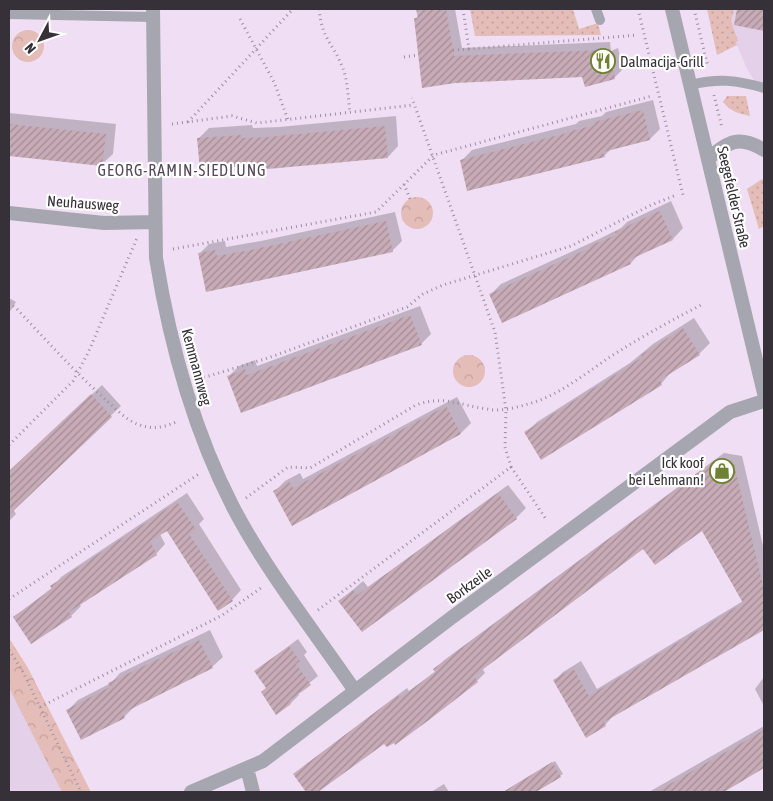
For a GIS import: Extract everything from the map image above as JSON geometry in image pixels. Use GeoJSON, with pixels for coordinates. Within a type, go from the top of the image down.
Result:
{"type":"FeatureCollection","features":[{"type":"Feature","properties":{"kind":"street","name":"Seegefelder Straße"},"geometry":{"type":"LineString","coordinates":[[672,9],[764,393]]}},
{"type":"Feature","properties":{"kind":"street","name":"Kemmannweg"},"geometry":{"type":"LineString","coordinates":[[153,13],[154,222],[156,258],[163,299],[182,379],[199,433],[233,507],[258,551],[355,691]]}},
{"type":"Feature","properties":{"kind":"street"},"geometry":{"type":"LineString","coordinates":[[708,159],[726,144],[740,141],[753,143],[764,150]]}},
{"type":"Feature","properties":{"kind":"street","name":"Neuhausweg"},"geometry":{"type":"LineString","coordinates":[[9,213],[104,223],[154,222]]}},
{"type":"Feature","properties":{"kind":"street","name":"Borkzeile"},"geometry":{"type":"LineString","coordinates":[[191,792],[263,761],[730,412],[764,401]]}},
{"type":"Feature","properties":{"kind":"street"},"geometry":{"type":"LineString","coordinates":[[247,768],[253,792]]}},
{"type":"Feature","properties":{"kind":"lane"},"geometry":{"type":"LineString","coordinates":[[596,9],[600,20]]}},
{"type":"Feature","properties":{"kind":"lane"},"geometry":{"type":"LineString","coordinates":[[9,14],[153,13]]}},
{"type":"Feature","properties":{"kind":"lane"},"geometry":{"type":"LineString","coordinates":[[690,85],[708,81],[738,80],[764,88]]}},
{"type":"Feature","properties":{"kind":"path"},"geometry":{"type":"LineString","coordinates":[[187,122],[293,9]]}},
{"type":"Feature","properties":{"kind":"path"},"geometry":{"type":"LineString","coordinates":[[319,9],[320,24],[327,41],[342,67],[350,113]]}},
{"type":"Feature","properties":{"kind":"path"},"geometry":{"type":"LineString","coordinates":[[463,9],[469,49]]}},
{"type":"Feature","properties":{"kind":"path"},"geometry":{"type":"LineString","coordinates":[[638,9],[682,195]]}},
{"type":"Feature","properties":{"kind":"path"},"geometry":{"type":"LineString","coordinates":[[240,19],[274,82],[288,120]]}},
{"type":"Feature","properties":{"kind":"path"},"geometry":{"type":"LineString","coordinates":[[453,50],[638,35]]}},
{"type":"Feature","properties":{"kind":"path"},"geometry":{"type":"LineString","coordinates":[[404,57],[419,55]]}},
{"type":"Feature","properties":{"kind":"path"},"geometry":{"type":"LineString","coordinates":[[173,249],[376,212],[434,155],[652,96]]}},
{"type":"Feature","properties":{"kind":"path"},"geometry":{"type":"LineString","coordinates":[[412,98],[434,155],[474,276],[495,332],[506,410],[505,447],[511,467],[546,519]]}},
{"type":"Feature","properties":{"kind":"path"},"geometry":{"type":"LineString","coordinates":[[169,125],[232,116],[257,123],[414,105]]}},
{"type":"Feature","properties":{"kind":"path"},"geometry":{"type":"LineString","coordinates":[[404,184],[410,199]]}},
{"type":"Feature","properties":{"kind":"path"},"geometry":{"type":"LineString","coordinates":[[198,379],[255,360],[268,358],[398,310],[444,285],[571,246],[649,206],[676,195]]}},
{"type":"Feature","properties":{"kind":"path"},"geometry":{"type":"LineString","coordinates":[[9,445],[73,381],[138,234]]}},
{"type":"Feature","properties":{"kind":"path"},"geometry":{"type":"LineString","coordinates":[[9,303],[16,308],[77,374],[128,419],[140,425],[166,426],[178,421]]}},
{"type":"Feature","properties":{"kind":"path"},"geometry":{"type":"LineString","coordinates":[[246,498],[288,467],[310,468],[416,405],[432,400],[447,399],[488,410],[506,410],[531,404],[555,392],[658,327],[703,304]]}},
{"type":"Feature","properties":{"kind":"path"},"geometry":{"type":"LineString","coordinates":[[317,610],[511,467]]}},
{"type":"Feature","properties":{"kind":"path"},"geometry":{"type":"LineString","coordinates":[[9,599],[198,474]]}},
{"type":"Feature","properties":{"kind":"path"},"geometry":{"type":"LineString","coordinates":[[40,707],[221,616],[261,588]]}},
{"type":"Feature","properties":{"kind":"path"},"geometry":{"type":"LineString","coordinates":[[9,650],[22,670],[81,792]]}},
{"type":"Feature","properties":{"kind":"shaded area"},"geometry":{"type":"Polygon","coordinates":[[[728,9],[764,9],[764,96],[747,69],[725,17],[728,9]]]}},
{"type":"Feature","properties":{"kind":"shaded area"},"geometry":{"type":"Polygon","coordinates":[[[9,688],[43,753],[62,792],[9,792],[9,688]]]}},
{"type":"Feature","properties":{"kind":"green space"},"geometry":{"type":"Polygon","coordinates":[[[470,9],[573,9],[579,29],[598,23],[601,35],[475,36],[470,9]]]}},
{"type":"Feature","properties":{"kind":"green space"},"geometry":{"type":"Polygon","coordinates":[[[707,9],[734,9],[731,21],[738,41],[736,42],[737,45],[717,55],[707,9]]]}},
{"type":"Feature","properties":{"kind":"green space"},"geometry":{"type":"Polygon","coordinates":[[[28,30],[39,35],[44,46],[39,57],[28,62],[17,57],[12,46],[17,35],[28,30]]]}},
{"type":"Feature","properties":{"kind":"green space"},"geometry":{"type":"Polygon","coordinates":[[[727,96],[746,96],[750,116],[729,108],[723,102],[727,96]]]}},
{"type":"Feature","properties":{"kind":"green space"},"geometry":{"type":"Polygon","coordinates":[[[762,179],[764,182],[764,226],[759,229],[747,189],[762,179]]]}},
{"type":"Feature","properties":{"kind":"green space"},"geometry":{"type":"Polygon","coordinates":[[[417,197],[428,202],[433,213],[428,224],[417,229],[406,224],[401,213],[406,202],[417,197]]]}},
{"type":"Feature","properties":{"kind":"green space"},"geometry":{"type":"Polygon","coordinates":[[[469,355],[480,360],[485,371],[480,382],[469,387],[458,382],[453,371],[458,360],[469,355]]]}},
{"type":"Feature","properties":{"kind":"green space"},"geometry":{"type":"Polygon","coordinates":[[[9,638],[28,668],[91,792],[62,792],[9,688],[9,638]]]}},
{"type":"Feature","properties":{"kind":"building"},"geometry":{"type":"Polygon","coordinates":[[[416,9],[446,9],[454,56],[603,50],[603,58],[610,55],[615,79],[585,87],[582,77],[455,83],[422,88],[414,18],[418,18],[416,9]]]}},
{"type":"Feature","properties":{"kind":"building"},"geometry":{"type":"Polygon","coordinates":[[[737,9],[764,9],[764,31],[734,25],[737,9]]]}},
{"type":"Feature","properties":{"kind":"building"},"geometry":{"type":"Polygon","coordinates":[[[643,110],[650,140],[603,152],[605,157],[467,191],[460,160],[567,133],[595,125],[594,122],[643,110]]]}},
{"type":"Feature","properties":{"kind":"building"},"geometry":{"type":"Polygon","coordinates":[[[9,124],[106,134],[102,166],[9,156],[9,124]]]}},
{"type":"Feature","properties":{"kind":"building"},"geometry":{"type":"Polygon","coordinates":[[[385,126],[388,158],[247,171],[243,166],[200,170],[197,138],[242,135],[242,138],[268,137],[385,126]]]}},
{"type":"Feature","properties":{"kind":"building"},"geometry":{"type":"Polygon","coordinates":[[[660,211],[673,240],[629,260],[631,264],[502,323],[489,294],[590,248],[589,246],[616,235],[615,232],[660,211]]]}},
{"type":"Feature","properties":{"kind":"building"},"geometry":{"type":"Polygon","coordinates":[[[386,221],[393,252],[206,292],[198,253],[215,250],[217,256],[386,221]]]}},
{"type":"Feature","properties":{"kind":"building"},"geometry":{"type":"Polygon","coordinates":[[[410,315],[422,345],[241,413],[227,376],[245,369],[247,375],[410,315]]]}},
{"type":"Feature","properties":{"kind":"building"},"geometry":{"type":"Polygon","coordinates":[[[683,328],[700,355],[660,380],[662,385],[541,460],[524,432],[618,373],[642,357],[641,355],[683,328]]]}},
{"type":"Feature","properties":{"kind":"building"},"geometry":{"type":"Polygon","coordinates":[[[91,394],[112,417],[9,515],[9,471],[91,394]]]}},
{"type":"Feature","properties":{"kind":"building"},"geometry":{"type":"Polygon","coordinates":[[[446,406],[461,434],[292,526],[273,491],[289,482],[293,488],[446,406]]]}},
{"type":"Feature","properties":{"kind":"building"},"geometry":{"type":"Polygon","coordinates":[[[715,460],[734,464],[764,590],[764,630],[604,722],[606,726],[586,738],[553,680],[573,668],[589,696],[743,603],[702,531],[655,565],[643,549],[474,676],[478,682],[395,745],[394,743],[387,747],[384,744],[318,792],[306,792],[293,774],[398,695],[400,698],[435,672],[433,669],[715,460]]]}},
{"type":"Feature","properties":{"kind":"building"},"geometry":{"type":"Polygon","coordinates":[[[498,493],[517,519],[362,632],[338,601],[353,590],[357,595],[498,493]]]}},
{"type":"Feature","properties":{"kind":"building"},"geometry":{"type":"Polygon","coordinates":[[[177,502],[196,529],[189,534],[233,601],[218,611],[167,531],[150,541],[157,555],[69,612],[72,617],[31,644],[13,617],[52,589],[50,586],[177,502]]]}},
{"type":"Feature","properties":{"kind":"building"},"geometry":{"type":"Polygon","coordinates":[[[199,640],[213,668],[123,713],[125,718],[81,740],[66,710],[110,687],[108,683],[199,640]]]}},
{"type":"Feature","properties":{"kind":"building"},"geometry":{"type":"Polygon","coordinates":[[[289,646],[300,661],[296,664],[311,685],[289,701],[291,704],[276,715],[261,692],[266,688],[254,671],[289,646]]]}},
{"type":"Feature","properties":{"kind":"building"},"geometry":{"type":"Polygon","coordinates":[[[764,730],[764,768],[724,792],[656,792],[764,730]]]}},
{"type":"Feature","properties":{"kind":"building"},"geometry":{"type":"Polygon","coordinates":[[[552,762],[561,777],[536,792],[503,792],[552,762]]]}},
{"type":"Feature","properties":{"kind":"place","name":"Dalmacija-Grill"},"geometry":{"type":"Point","coordinates":[603,61]}},
{"type":"Feature","properties":{"kind":"place","name":"Ick koof bei Lehmann!"},"geometry":{"type":"Point","coordinates":[722,471]}},
{"type":"Feature","properties":{"kind":"district","name":"GEORG-RAMIN-SIEDLUNG"},"geometry":{"type":"Point","coordinates":[182,170]}}]}
